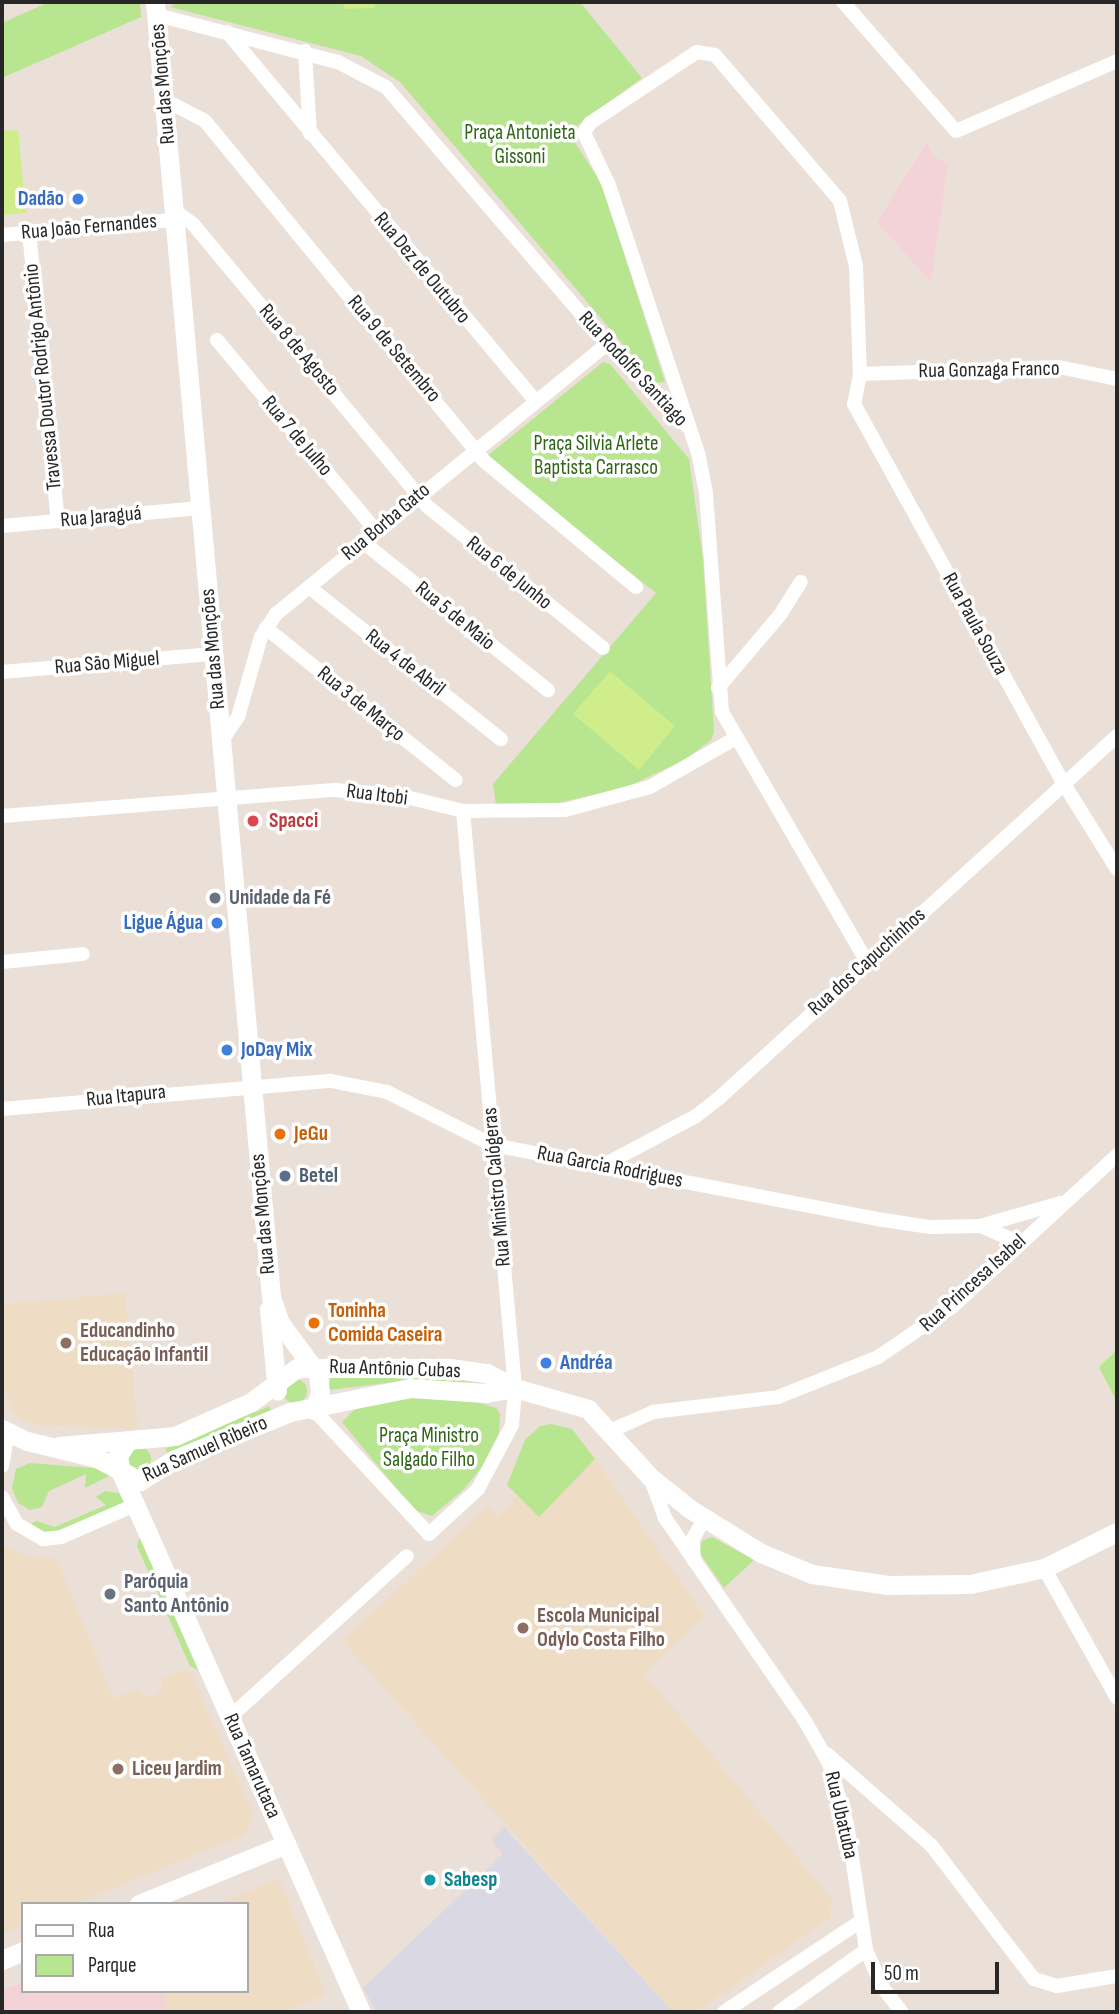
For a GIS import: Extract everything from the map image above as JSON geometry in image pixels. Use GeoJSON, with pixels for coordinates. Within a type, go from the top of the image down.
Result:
{"type":"FeatureCollection","features":[{"type":"Feature","properties":{"kind":"street"},"geometry":{"type":"LineString","coordinates":[[843,2],[956,131],[1117,61]]}},
{"type":"Feature","properties":{"kind":"street","name":"Rua Rodolfo Santiago"},"geometry":{"type":"LineString","coordinates":[[156,8],[227,32],[305,51],[360,70],[386,87],[607,344],[689,428],[706,493],[718,688],[722,712],[867,962]]}},
{"type":"Feature","properties":{"kind":"street","name":"Rua das Monções"},"geometry":{"type":"LineString","coordinates":[[156,8],[271,1297],[276,1383]]}},
{"type":"Feature","properties":{"kind":"street","name":"Rua Dez de Outubro"},"geometry":{"type":"LineString","coordinates":[[227,32],[535,401]]}},
{"type":"Feature","properties":{"kind":"street"},"geometry":{"type":"LineString","coordinates":[[305,51],[310,134]]}},
{"type":"Feature","properties":{"kind":"street","name":"Rua Paula Souza"},"geometry":{"type":"LineString","coordinates":[[689,428],[624,230],[584,130],[697,52],[715,55],[840,201],[856,266],[860,374],[854,404],[1064,783],[1117,869]]}},
{"type":"Feature","properties":{"kind":"street","name":"Rua 9 de Setembro"},"geometry":{"type":"LineString","coordinates":[[165,100],[205,121],[477,448],[483,460],[636,587]]}},
{"type":"Feature","properties":{"kind":"street","name":"Rua João Fernandes"},"geometry":{"type":"LineString","coordinates":[[2,235],[175,216]]}},
{"type":"Feature","properties":{"kind":"street","name":"Rua 8 de Agosto"},"geometry":{"type":"LineString","coordinates":[[175,216],[193,224],[419,494]]}},
{"type":"Feature","properties":{"kind":"street","name":"Travessa Doutor Rodrigo Antônio"},"geometry":{"type":"LineString","coordinates":[[29,232],[58,521]]}},
{"type":"Feature","properties":{"kind":"street","name":"Rua 7 de Julho"},"geometry":{"type":"LineString","coordinates":[[217,340],[376,531]]}},
{"type":"Feature","properties":{"kind":"street","name":"Rua Borba Gato"},"geometry":{"type":"LineString","coordinates":[[221,742],[238,717],[266,628],[309,587],[419,494],[607,344]]}},
{"type":"Feature","properties":{"kind":"street","name":"Rua Gonzaga Franco"},"geometry":{"type":"LineString","coordinates":[[860,374],[1052,367],[1117,379]]}},
{"type":"Feature","properties":{"kind":"street","name":"Rua 6 de Junho"},"geometry":{"type":"LineString","coordinates":[[419,494],[427,506],[603,648]]}},
{"type":"Feature","properties":{"kind":"street","name":"Rua Jaraguá"},"geometry":{"type":"LineString","coordinates":[[2,526],[201,508]]}},
{"type":"Feature","properties":{"kind":"street","name":"Rua 5 de Maio"},"geometry":{"type":"LineString","coordinates":[[363,542],[548,690]]}},
{"type":"Feature","properties":{"kind":"street"},"geometry":{"type":"LineString","coordinates":[[718,688],[780,615],[801,582]]}},
{"type":"Feature","properties":{"kind":"street","name":"Rua 4 de Abril"},"geometry":{"type":"LineString","coordinates":[[309,587],[501,739]]}},
{"type":"Feature","properties":{"kind":"street","name":"Rua 3 de Março"},"geometry":{"type":"LineString","coordinates":[[266,628],[456,779]]}},
{"type":"Feature","properties":{"kind":"street","name":"Rua São Miguel"},"geometry":{"type":"LineString","coordinates":[[2,672],[213,654]]}},
{"type":"Feature","properties":{"kind":"street","name":"Rua dos Capuchinhos"},"geometry":{"type":"LineString","coordinates":[[602,1166],[696,1116],[1117,736]]}},
{"type":"Feature","properties":{"kind":"street","name":"Rua Itobi"},"geometry":{"type":"LineString","coordinates":[[2,816],[226,797],[368,791],[463,811],[565,810],[626,796],[689,768],[736,738]]}},
{"type":"Feature","properties":{"kind":"street","name":"Rua Ministro Calógeras"},"geometry":{"type":"LineString","coordinates":[[314,1410],[429,1534],[471,1497],[495,1463],[512,1425],[515,1388],[463,811]]}},
{"type":"Feature","properties":{"kind":"street"},"geometry":{"type":"LineString","coordinates":[[2,962],[83,954]]}},
{"type":"Feature","properties":{"kind":"street","name":"Rua Garcia Rodrigues"},"geometry":{"type":"LineString","coordinates":[[251,1084],[306,1080],[364,1086],[402,1098],[493,1145],[887,1221],[930,1227],[980,1226],[1060,1203]]}},
{"type":"Feature","properties":{"kind":"street","name":"Rua Itapura"},"geometry":{"type":"LineString","coordinates":[[2,1108],[251,1084]]}},
{"type":"Feature","properties":{"kind":"street","name":"Rua Princesa Isabel"},"geometry":{"type":"LineString","coordinates":[[610,1431],[653,1412],[755,1402],[846,1372],[916,1334],[1117,1155]]}},
{"type":"Feature","properties":{"kind":"street","name":"Rua Garcia Rodrigues"},"geometry":{"type":"LineString","coordinates":[[980,1226],[1020,1243]]}},
{"type":"Feature","properties":{"kind":"street","name":"Rua das Monções"},"geometry":{"type":"LineString","coordinates":[[271,1297],[280,1323],[314,1366]]}},
{"type":"Feature","properties":{"kind":"street"},"geometry":{"type":"LineString","coordinates":[[314,1366],[320,1383],[314,1410]]}},
{"type":"Feature","properties":{"kind":"street","name":"Rua Antônio Cubas"},"geometry":{"type":"LineString","coordinates":[[314,1366],[450,1368],[487,1373],[515,1388],[579,1404],[610,1431],[650,1477],[704,1519],[776,1560],[812,1574],[850,1582],[970,1584],[1044,1568],[1117,1532]]}},
{"type":"Feature","properties":{"kind":"street","name":"Rua Samuel Ribeiro"},"geometry":{"type":"LineString","coordinates":[[59,1447],[175,1436],[231,1413],[297,1368],[314,1366]]}},
{"type":"Feature","properties":{"kind":"street"},"geometry":{"type":"LineString","coordinates":[[276,1383],[281,1402],[290,1412]]}},
{"type":"Feature","properties":{"kind":"street","name":"Rua Antônio Cubas"},"geometry":{"type":"LineString","coordinates":[[290,1412],[314,1410],[410,1388],[485,1393],[515,1388]]}},
{"type":"Feature","properties":{"kind":"street","name":"Rua Samuel Ribeiro"},"geometry":{"type":"LineString","coordinates":[[121,1473],[134,1480],[156,1473],[290,1412]]}},
{"type":"Feature","properties":{"kind":"street"},"geometry":{"type":"LineString","coordinates":[[2,1466],[5,1431],[97,1458],[121,1473]]}},
{"type":"Feature","properties":{"kind":"street"},"geometry":{"type":"LineString","coordinates":[[2,1497],[17,1524],[43,1539],[61,1537],[139,1512],[156,1473],[159,1448],[149,1440]]}},
{"type":"Feature","properties":{"kind":"street"},"geometry":{"type":"LineString","coordinates":[[121,1473],[118,1456],[127,1442]]}},
{"type":"Feature","properties":{"kind":"street","name":"Rua Tamarutaca"},"geometry":{"type":"LineString","coordinates":[[121,1473],[361,2012]]}},
{"type":"Feature","properties":{"kind":"street","name":"Rua Ubatuba"},"geometry":{"type":"LineString","coordinates":[[650,1477],[665,1518],[823,1751],[842,1801],[866,1950],[883,1988],[902,2012]]}},
{"type":"Feature","properties":{"kind":"street"},"geometry":{"type":"LineString","coordinates":[[694,1563],[694,1539],[704,1519]]}},
{"type":"Feature","properties":{"kind":"street"},"geometry":{"type":"LineString","coordinates":[[230,1717],[407,1556]]}},
{"type":"Feature","properties":{"kind":"street"},"geometry":{"type":"LineString","coordinates":[[1044,1568],[1117,1698]]}},
{"type":"Feature","properties":{"kind":"street"},"geometry":{"type":"LineString","coordinates":[[823,1751],[931,1845],[1034,1979],[1057,1986],[1117,1976]]}},
{"type":"Feature","properties":{"kind":"street"},"geometry":{"type":"LineString","coordinates":[[144,1902],[286,1844]]}},
{"type":"Feature","properties":{"kind":"street"},"geometry":{"type":"LineString","coordinates":[[724,2012],[861,1921]]}},
{"type":"Feature","properties":{"kind":"street"},"geometry":{"type":"LineString","coordinates":[[779,2012],[866,1950]]}},
{"type":"Feature","properties":{"kind":"street"},"geometry":{"type":"LineString","coordinates":[[2,1960],[21,1952]]}},
{"type":"Feature","properties":{"kind":"shaded area"},"geometry":{"type":"Polygon","coordinates":[[[927,142],[933,156],[948,164],[931,282],[877,222],[927,142]]]}},
{"type":"Feature","properties":{"kind":"shaded area","name":"Educandinho Educação Infantil"},"geometry":{"type":"Polygon","coordinates":[[[125,1293],[138,1429],[36,1425],[21,1420],[11,1409],[2,1382],[2,1304],[125,1293]]]}},
{"type":"Feature","properties":{"kind":"shaded area"},"geometry":{"type":"Polygon","coordinates":[[[595,1459],[705,1616],[644,1673],[832,1899],[830,1918],[697,2012],[673,2012],[342,1641],[487,1506],[497,1516],[518,1496],[539,1517],[595,1459]]]}},
{"type":"Feature","properties":{"kind":"shaded area","name":"Liceu Jardim"},"geometry":{"type":"Polygon","coordinates":[[[2,1545],[29,1557],[57,1559],[114,1699],[137,1689],[144,1696],[154,1696],[161,1689],[161,1679],[182,1670],[191,1673],[253,1813],[246,1834],[81,1902],[21,1902],[21,1926],[2,1934],[2,1545]]]}},
{"type":"Feature","properties":{"kind":"shaded area"},"geometry":{"type":"Polygon","coordinates":[[[504,1827],[673,2012],[377,2012],[363,1988],[503,1854],[491,1840],[504,1827]]]}},
{"type":"Feature","properties":{"kind":"shaded area"},"geometry":{"type":"Polygon","coordinates":[[[275,1880],[280,1881],[326,1994],[282,2012],[169,2012],[162,1993],[248,1993],[248,1902],[222,1902],[275,1880]]]}},
{"type":"Feature","properties":{"kind":"shaded area"},"geometry":{"type":"Polygon","coordinates":[[[21,1983],[21,1993],[162,1993],[169,2012],[2,2012],[2,1991],[21,1983]]]}},
{"type":"Feature","properties":{"kind":"green space"},"geometry":{"type":"Polygon","coordinates":[[[49,2],[140,2],[141,17],[2,78],[2,23],[49,2]]]}},
{"type":"Feature","properties":{"kind":"green space","name":"Praça Antonieta Gissoni"},"geometry":{"type":"Polygon","coordinates":[[[176,2],[580,2],[642,78],[568,132],[602,184],[665,382],[656,383],[400,82],[361,56],[170,7],[176,2]]]}},
{"type":"Feature","properties":{"kind":"green space"},"geometry":{"type":"Polygon","coordinates":[[[343,2],[374,2],[375,8],[344,9],[343,2]]]}},
{"type":"Feature","properties":{"kind":"green space"},"geometry":{"type":"Polygon","coordinates":[[[18,130],[26,213],[2,215],[2,131],[18,130]]]}},
{"type":"Feature","properties":{"kind":"green space","name":"Praça Silvia Arlete Baptista Carrasco"},"geometry":{"type":"Polygon","coordinates":[[[603,362],[610,364],[689,459],[703,559],[714,732],[711,740],[684,760],[625,788],[557,803],[496,805],[493,784],[656,593],[486,457],[603,362]]]}},
{"type":"Feature","properties":{"kind":"green space"},"geometry":{"type":"Polygon","coordinates":[[[610,671],[675,726],[639,770],[573,714],[610,671]]]}},
{"type":"Feature","properties":{"kind":"green space"},"geometry":{"type":"Polygon","coordinates":[[[1117,1350],[1117,1402],[1099,1367],[1117,1350]]]}},
{"type":"Feature","properties":{"kind":"green space"},"geometry":{"type":"Polygon","coordinates":[[[418,1374],[486,1385],[418,1379],[329,1390],[330,1378],[418,1374]]]}},
{"type":"Feature","properties":{"kind":"green space"},"geometry":{"type":"Polygon","coordinates":[[[295,1379],[306,1386],[307,1391],[300,1402],[295,1403],[284,1396],[283,1391],[290,1380],[295,1379]]]}},
{"type":"Feature","properties":{"kind":"green space","name":"Praça Ministro Salgado Filho"},"geometry":{"type":"Polygon","coordinates":[[[409,1397],[480,1403],[496,1408],[500,1414],[499,1433],[482,1467],[463,1490],[432,1516],[414,1510],[342,1422],[356,1408],[409,1397]]]}},
{"type":"Feature","properties":{"kind":"green space"},"geometry":{"type":"Polygon","coordinates":[[[270,1406],[271,1410],[167,1454],[166,1448],[270,1406]]]}},
{"type":"Feature","properties":{"kind":"green space"},"geometry":{"type":"Polygon","coordinates":[[[551,1424],[572,1429],[595,1459],[539,1517],[507,1485],[525,1440],[540,1426],[551,1424]]]}},
{"type":"Feature","properties":{"kind":"green space"},"geometry":{"type":"Polygon","coordinates":[[[139,1447],[150,1454],[151,1459],[144,1470],[139,1471],[128,1464],[127,1459],[134,1448],[139,1447]]]}},
{"type":"Feature","properties":{"kind":"green space"},"geometry":{"type":"Polygon","coordinates":[[[30,1463],[105,1469],[109,1476],[85,1488],[86,1474],[49,1491],[42,1507],[30,1510],[18,1503],[12,1488],[16,1469],[30,1463]]]}},
{"type":"Feature","properties":{"kind":"green space"},"geometry":{"type":"Polygon","coordinates":[[[105,1491],[119,1493],[125,1503],[49,1535],[31,1524],[36,1521],[55,1527],[106,1505],[96,1497],[105,1491]]]}},
{"type":"Feature","properties":{"kind":"green space"},"geometry":{"type":"Polygon","coordinates":[[[140,1537],[198,1670],[190,1666],[137,1546],[140,1537]]]}},
{"type":"Feature","properties":{"kind":"green space"},"geometry":{"type":"Polygon","coordinates":[[[712,1537],[754,1560],[724,1588],[699,1552],[702,1541],[712,1537]]]}},
{"type":"Feature","properties":{"kind":"place","name":"Dadão"},"geometry":{"type":"Point","coordinates":[78,199]}},
{"type":"Feature","properties":{"kind":"place","name":"Spacci"},"geometry":{"type":"Point","coordinates":[253,821]}},
{"type":"Feature","properties":{"kind":"place","name":"Unidade da Fé"},"geometry":{"type":"Point","coordinates":[215,898]}},
{"type":"Feature","properties":{"kind":"place","name":"Ligue Água"},"geometry":{"type":"Point","coordinates":[217,923]}},
{"type":"Feature","properties":{"kind":"place","name":"JoDay Mix"},"geometry":{"type":"Point","coordinates":[227,1050]}},
{"type":"Feature","properties":{"kind":"place","name":"JeGu"},"geometry":{"type":"Point","coordinates":[280,1134]}},
{"type":"Feature","properties":{"kind":"place","name":"Betel"},"geometry":{"type":"Point","coordinates":[285,1176]}},
{"type":"Feature","properties":{"kind":"place","name":"Toninha Comida Caseira"},"geometry":{"type":"Point","coordinates":[314,1323]}},
{"type":"Feature","properties":{"kind":"place","name":"Educandinho Educação Infantil"},"geometry":{"type":"Point","coordinates":[66,1343]}},
{"type":"Feature","properties":{"kind":"place","name":"Andréa"},"geometry":{"type":"Point","coordinates":[546,1363]}},
{"type":"Feature","properties":{"kind":"place","name":"Paróquia Santo Antônio"},"geometry":{"type":"Point","coordinates":[110,1594]}},
{"type":"Feature","properties":{"kind":"place","name":"Escola Municipal Odylo Costa Filho"},"geometry":{"type":"Point","coordinates":[523,1628]}},
{"type":"Feature","properties":{"kind":"place","name":"Liceu Jardim"},"geometry":{"type":"Point","coordinates":[118,1769]}},
{"type":"Feature","properties":{"kind":"place","name":"Sabesp"},"geometry":{"type":"Point","coordinates":[430,1880]}}]}
